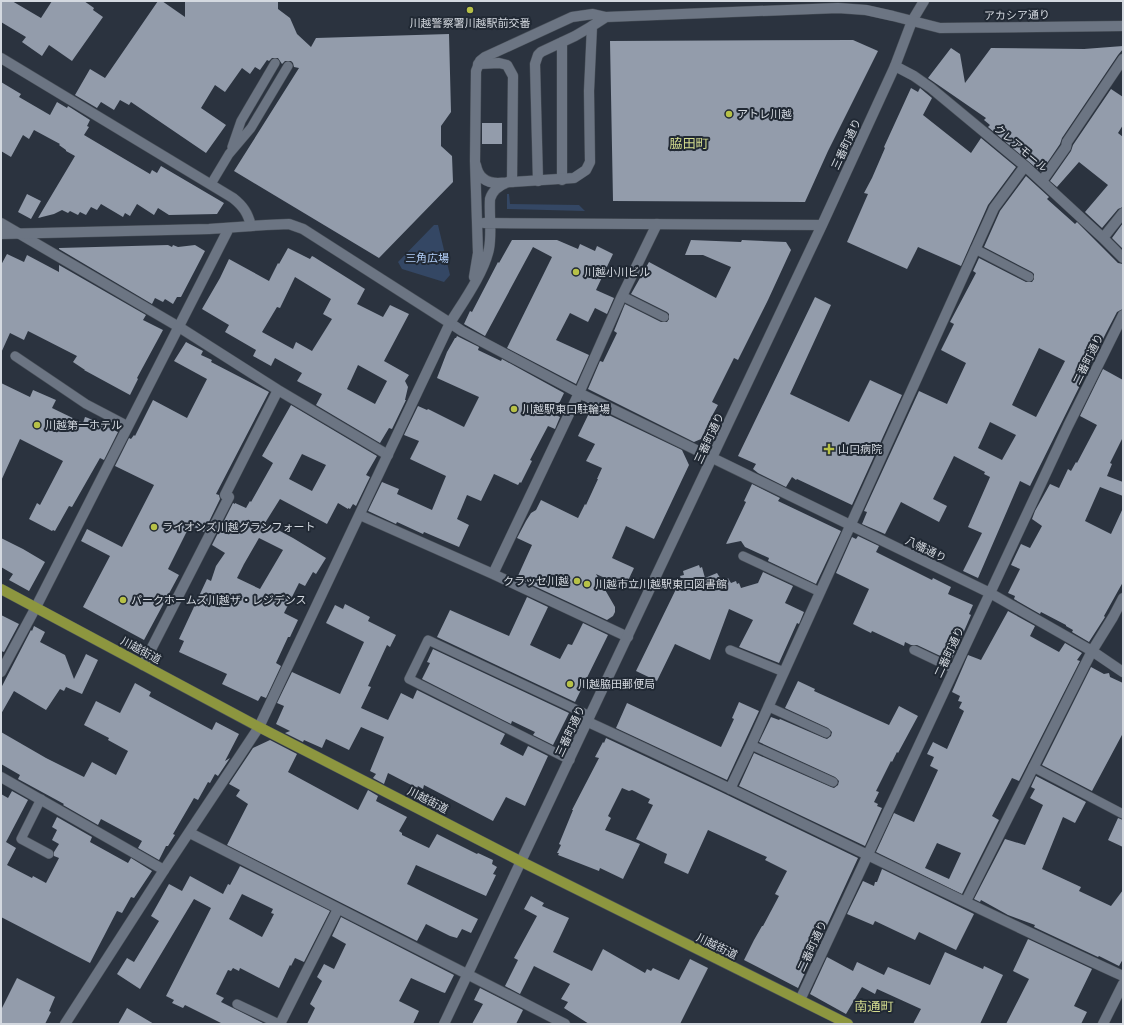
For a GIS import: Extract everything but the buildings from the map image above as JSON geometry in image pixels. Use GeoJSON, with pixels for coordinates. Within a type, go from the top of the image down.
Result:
{"type":"FeatureCollection","features":[{"type":"Feature","properties":{"kind":"main road","name":"川越街道"},"geometry":{"type":"LineString","coordinates":[[1,589],[259,727],[522,862],[848,1024]]}},
{"type":"Feature","properties":{"kind":"street","name":"三番町通り"},"geometry":{"type":"LineString","coordinates":[[444,1024],[713,458],[895,66],[912,21],[924,1]]}},
{"type":"Feature","properties":{"kind":"street","name":"アカシア通り"},"geometry":{"type":"LineString","coordinates":[[478,64],[484,57],[572,17],[593,14],[606,17],[838,8],[866,10],[940,28],[1123,26]]}},
{"type":"Feature","properties":{"kind":"street"},"geometry":{"type":"LineString","coordinates":[[538,181],[535,64],[538,55],[606,17]]}},
{"type":"Feature","properties":{"kind":"street"},"geometry":{"type":"LineString","coordinates":[[475,161],[478,173],[487,181],[498,184],[510,182],[562,180],[580,176],[586,170],[590,162],[589,91],[592,26]]}},
{"type":"Feature","properties":{"kind":"street"},"geometry":{"type":"LineString","coordinates":[[562,42],[562,180]]}},
{"type":"Feature","properties":{"kind":"street"},"geometry":{"type":"LineString","coordinates":[[1,58],[233,198],[242,205],[248,214],[251,226]]}},
{"type":"Feature","properties":{"kind":"street"},"geometry":{"type":"LineString","coordinates":[[1042,181],[1066,147],[1066,142],[1123,59]]}},
{"type":"Feature","properties":{"kind":"street"},"geometry":{"type":"LineString","coordinates":[[466,296],[472,282],[478,253],[475,161],[475,80],[478,64],[499,63],[507,66],[513,76],[510,182]]}},
{"type":"Feature","properties":{"kind":"street","name":"クレアモール"},"geometry":{"type":"LineString","coordinates":[[895,66],[914,76],[931,88],[1025,166],[1123,258]]}},
{"type":"Feature","properties":{"kind":"street"},"geometry":{"type":"LineString","coordinates":[[730,789],[994,208],[1025,166]]}},
{"type":"Feature","properties":{"kind":"street"},"geometry":{"type":"LineString","coordinates":[[65,1024],[164,870],[259,727],[450,323],[480,273],[489,245],[490,199],[492,192],[500,186],[510,182]]}},
{"type":"Feature","properties":{"kind":"street"},"geometry":{"type":"LineString","coordinates":[[1103,238],[1123,214]]}},
{"type":"Feature","properties":{"kind":"street"},"geometry":{"type":"LineString","coordinates":[[1,223],[179,327],[278,390],[388,455]]}},
{"type":"Feature","properties":{"kind":"street"},"geometry":{"type":"LineString","coordinates":[[477,223],[822,225]]}},
{"type":"Feature","properties":{"kind":"street","name":"八幡通り"},"geometry":{"type":"LineString","coordinates":[[1,234],[229,228],[289,224],[303,229],[464,332],[578,393],[990,593],[1092,651],[1123,672]]}},
{"type":"Feature","properties":{"kind":"street"},"geometry":{"type":"LineString","coordinates":[[493,574],[657,224]]}},
{"type":"Feature","properties":{"kind":"street"},"geometry":{"type":"LineString","coordinates":[[1,672],[36,607],[229,228]]}},
{"type":"Feature","properties":{"kind":"street","name":"二番町通り"},"geometry":{"type":"LineString","coordinates":[[800,1000],[1068,426],[1123,315]]}},
{"type":"Feature","properties":{"kind":"street"},"geometry":{"type":"LineString","coordinates":[[143,665],[229,497],[225,495],[278,390]]}},
{"type":"Feature","properties":{"kind":"street"},"geometry":{"type":"LineString","coordinates":[[360,515],[493,574],[628,637]]}},
{"type":"Feature","properties":{"kind":"street"},"geometry":{"type":"LineString","coordinates":[[966,901],[1092,651],[1123,598]]}},
{"type":"Feature","properties":{"kind":"street"},"geometry":{"type":"LineString","coordinates":[[589,719],[730,789],[1123,976]]}},
{"type":"Feature","properties":{"kind":"street"},"geometry":{"type":"LineString","coordinates":[[1,777],[164,870]]}},
{"type":"Feature","properties":{"kind":"street"},"geometry":{"type":"LineString","coordinates":[[190,833],[561,1023]]}},
{"type":"Feature","properties":{"kind":"street"},"geometry":{"type":"LineString","coordinates":[[280,1024],[338,908]]}},
{"type":"Feature","properties":{"kind":"street"},"geometry":{"type":"LineString","coordinates":[[1103,1024],[1123,984]]}},
{"type":"Feature","properties":{"kind":"lane"},"geometry":{"type":"LineString","coordinates":[[229,154],[241,121],[275,63]]}},
{"type":"Feature","properties":{"kind":"lane"},"geometry":{"type":"LineString","coordinates":[[211,184],[229,154],[251,128],[288,66]]}},
{"type":"Feature","properties":{"kind":"lane"},"geometry":{"type":"LineString","coordinates":[[975,249],[1029,277]]}},
{"type":"Feature","properties":{"kind":"lane"},"geometry":{"type":"LineString","coordinates":[[622,296],[664,317]]}},
{"type":"Feature","properties":{"kind":"lane"},"geometry":{"type":"LineString","coordinates":[[15,356],[86,404],[128,426]]}},
{"type":"Feature","properties":{"kind":"lane"},"geometry":{"type":"LineString","coordinates":[[743,556],[820,592]]}},
{"type":"Feature","properties":{"kind":"lane"},"geometry":{"type":"LineString","coordinates":[[570,760],[409,679],[428,640],[589,719]]}},
{"type":"Feature","properties":{"kind":"lane"},"geometry":{"type":"LineString","coordinates":[[730,650],[784,672]]}},
{"type":"Feature","properties":{"kind":"lane"},"geometry":{"type":"LineString","coordinates":[[914,650],[954,669]]}},
{"type":"Feature","properties":{"kind":"lane"},"geometry":{"type":"LineString","coordinates":[[768,707],[826,733]]}},
{"type":"Feature","properties":{"kind":"lane"},"geometry":{"type":"LineString","coordinates":[[751,745],[833,782]]}},
{"type":"Feature","properties":{"kind":"lane"},"geometry":{"type":"LineString","coordinates":[[1033,767],[1123,814]]}},
{"type":"Feature","properties":{"kind":"lane"},"geometry":{"type":"LineString","coordinates":[[41,799],[21,839],[49,854]]}},
{"type":"Feature","properties":{"kind":"lane"},"geometry":{"type":"LineString","coordinates":[[237,1004],[280,1024]]}},
{"type":"Feature","properties":{"kind":"green space"},"geometry":{"type":"Polygon","coordinates":[[[507,194],[509,194],[510,204],[579,205],[585,211],[507,209],[507,194]]]}},
{"type":"Feature","properties":{"kind":"green space","name":"三角広場"},"geometry":{"type":"Polygon","coordinates":[[[434,225],[438,225],[450,275],[444,282],[402,269],[398,262],[434,225]]]}},
{"type":"Feature","properties":{"kind":"place","name":"川越警察署川越駅前交番"},"geometry":{"type":"Point","coordinates":[470,10]}},
{"type":"Feature","properties":{"kind":"place","name":"アトレ川越"},"geometry":{"type":"Point","coordinates":[729,114]}},
{"type":"Feature","properties":{"kind":"place","name":"川越小川ビル"},"geometry":{"type":"Point","coordinates":[576,272]}},
{"type":"Feature","properties":{"kind":"place","name":"川越駅東口駐輪場"},"geometry":{"type":"Point","coordinates":[514,409]}},
{"type":"Feature","properties":{"kind":"place","name":"川越第一ホテル"},"geometry":{"type":"Point","coordinates":[37,425]}},
{"type":"Feature","properties":{"kind":"place","name":"山口病院"},"geometry":{"type":"Point","coordinates":[829,449]}},
{"type":"Feature","properties":{"kind":"place","name":"ライオンズ川越グランフォート"},"geometry":{"type":"Point","coordinates":[154,527]}},
{"type":"Feature","properties":{"kind":"place","name":"クラッセ川越"},"geometry":{"type":"Point","coordinates":[577,581]}},
{"type":"Feature","properties":{"kind":"place","name":"川越市立川越駅東口図書館"},"geometry":{"type":"Point","coordinates":[587,584]}},
{"type":"Feature","properties":{"kind":"place","name":"パークホームズ川越ザ・レジデンス"},"geometry":{"type":"Point","coordinates":[123,600]}},
{"type":"Feature","properties":{"kind":"place","name":"川越脇田郵便局"},"geometry":{"type":"Point","coordinates":[570,684]}},
{"type":"Feature","properties":{"kind":"district","name":"脇田町"},"geometry":{"type":"Point","coordinates":[689,143]}},
{"type":"Feature","properties":{"kind":"district","name":"南通町"},"geometry":{"type":"Point","coordinates":[874,1006]}}]}
